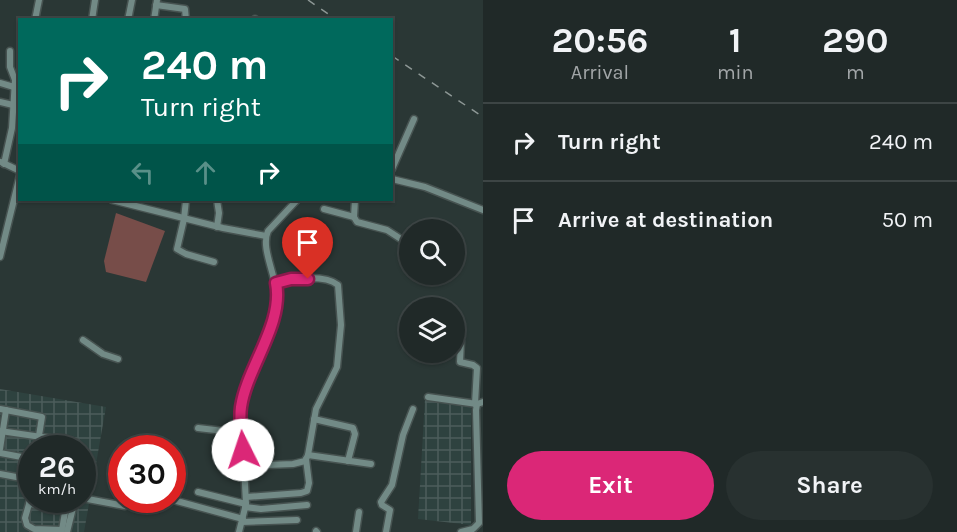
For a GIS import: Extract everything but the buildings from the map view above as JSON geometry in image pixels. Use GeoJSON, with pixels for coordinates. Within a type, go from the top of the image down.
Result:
{"type":"FeatureCollection","features":[{"type":"Feature","properties":{"kind":"street"},"geometry":{"type":"LineString","coordinates":[[35,18],[39,0]]}},
{"type":"Feature","properties":{"kind":"street"},"geometry":{"type":"LineString","coordinates":[[92,18],[95,0]]}},
{"type":"Feature","properties":{"kind":"street"},"geometry":{"type":"LineString","coordinates":[[128,18],[132,0]]}},
{"type":"Feature","properties":{"kind":"street"},"geometry":{"type":"LineString","coordinates":[[154,18],[157,3],[186,9],[186,18]]}},
{"type":"Feature","properties":{"kind":"street"},"geometry":{"type":"LineString","coordinates":[[10,51],[10,67],[16,81],[15,107],[11,134],[2,163],[18,172]]}},
{"type":"Feature","properties":{"kind":"street"},"geometry":{"type":"LineString","coordinates":[[0,83],[16,81]]}},
{"type":"Feature","properties":{"kind":"street"},"geometry":{"type":"LineString","coordinates":[[0,102],[15,107]]}},
{"type":"Feature","properties":{"kind":"street"},"geometry":{"type":"LineString","coordinates":[[393,167],[414,119]]}},
{"type":"Feature","properties":{"kind":"street"},"geometry":{"type":"LineString","coordinates":[[393,179],[425,187],[483,210]]}},
{"type":"Feature","properties":{"kind":"street"},"geometry":{"type":"LineString","coordinates":[[0,257],[18,181]]}},
{"type":"Feature","properties":{"kind":"street"},"geometry":{"type":"LineString","coordinates":[[117,201],[217,227],[266,236]]}},
{"type":"Feature","properties":{"kind":"street"},"geometry":{"type":"LineString","coordinates":[[186,201],[177,249],[214,262]]}},
{"type":"Feature","properties":{"kind":"street"},"geometry":{"type":"LineString","coordinates":[[217,201],[219,213],[217,227]]}},
{"type":"Feature","properties":{"kind":"street"},"geometry":{"type":"LineString","coordinates":[[239,532],[246,503],[241,405],[276,309],[278,292],[266,236],[296,201]]}},
{"type":"Feature","properties":{"kind":"street"},"geometry":{"type":"LineString","coordinates":[[355,201],[354,217],[357,222],[387,230],[399,238]]}},
{"type":"Feature","properties":{"kind":"street"},"geometry":{"type":"LineString","coordinates":[[324,209],[354,217]]}},
{"type":"Feature","properties":{"kind":"street"},"geometry":{"type":"LineString","coordinates":[[246,503],[307,491],[309,483],[307,457],[317,405],[332,381],[337,367],[341,325],[338,285],[332,281],[303,278],[286,279],[276,283]]}},
{"type":"Feature","properties":{"kind":"street"},"geometry":{"type":"LineString","coordinates":[[83,340],[103,354],[118,359]]}},
{"type":"Feature","properties":{"kind":"street"},"geometry":{"type":"LineString","coordinates":[[461,532],[480,527],[476,457],[476,415],[479,404],[477,368],[464,363]]}},
{"type":"Feature","properties":{"kind":"street"},"geometry":{"type":"LineString","coordinates":[[428,397],[479,404]]}},
{"type":"Feature","properties":{"kind":"street"},"geometry":{"type":"LineString","coordinates":[[386,532],[390,510],[381,502],[392,485],[403,435],[413,409]]}},
{"type":"Feature","properties":{"kind":"street"},"geometry":{"type":"LineString","coordinates":[[18,456],[0,451],[3,410],[42,417],[39,435]]}},
{"type":"Feature","properties":{"kind":"street"},"geometry":{"type":"LineString","coordinates":[[314,419],[354,428],[355,434],[348,461]]}},
{"type":"Feature","properties":{"kind":"street"},"geometry":{"type":"LineString","coordinates":[[198,428],[241,433]]}},
{"type":"Feature","properties":{"kind":"street"},"geometry":{"type":"LineString","coordinates":[[1,431],[26,435]]}},
{"type":"Feature","properties":{"kind":"street"},"geometry":{"type":"LineString","coordinates":[[244,466],[299,464],[307,457],[370,464]]}},
{"type":"Feature","properties":{"kind":"street"},"geometry":{"type":"LineString","coordinates":[[0,474],[18,478]]}},
{"type":"Feature","properties":{"kind":"street"},"geometry":{"type":"LineString","coordinates":[[198,492],[246,503],[261,509],[307,505]]}},
{"type":"Feature","properties":{"kind":"street"},"geometry":{"type":"LineString","coordinates":[[186,504],[243,520],[297,520]]}},
{"type":"Feature","properties":{"kind":"street"},"geometry":{"type":"LineString","coordinates":[[357,532],[359,512]]}},
{"type":"Feature","properties":{"kind":"street"},"geometry":{"type":"LineString","coordinates":[[26,513],[27,525],[34,530],[62,530],[66,513]]}},
{"type":"Feature","properties":{"kind":"street"},"geometry":{"type":"LineString","coordinates":[[67,532],[72,513]]}},
{"type":"Feature","properties":{"kind":"shaded area"},"geometry":{"type":"Polygon","coordinates":[[[116,213],[165,231],[146,282],[106,272],[104,261],[116,213]]]}},
{"type":"Feature","properties":{"kind":"shaded area"},"geometry":{"type":"Polygon","coordinates":[[[0,389],[106,407],[96,464],[96,435],[18,435],[18,513],[87,513],[84,532],[0,532],[0,389]]]}},
{"type":"Feature","properties":{"kind":"shaded area"},"geometry":{"type":"Polygon","coordinates":[[[425,399],[471,404],[471,525],[418,519],[425,399]]]}},
{"type":"Feature","properties":{"kind":"railway"},"geometry":{"type":"LineString","coordinates":[[308,0],[334,18]]}},
{"type":"Feature","properties":{"kind":"railway"},"geometry":{"type":"LineString","coordinates":[[393,57],[483,117]]}},
{"type":"Feature","properties":{"kind":"route"},"geometry":{"type":"LineString","coordinates":[[243,450],[241,405],[276,309],[278,292],[276,283],[286,279],[308,279]]}}]}
